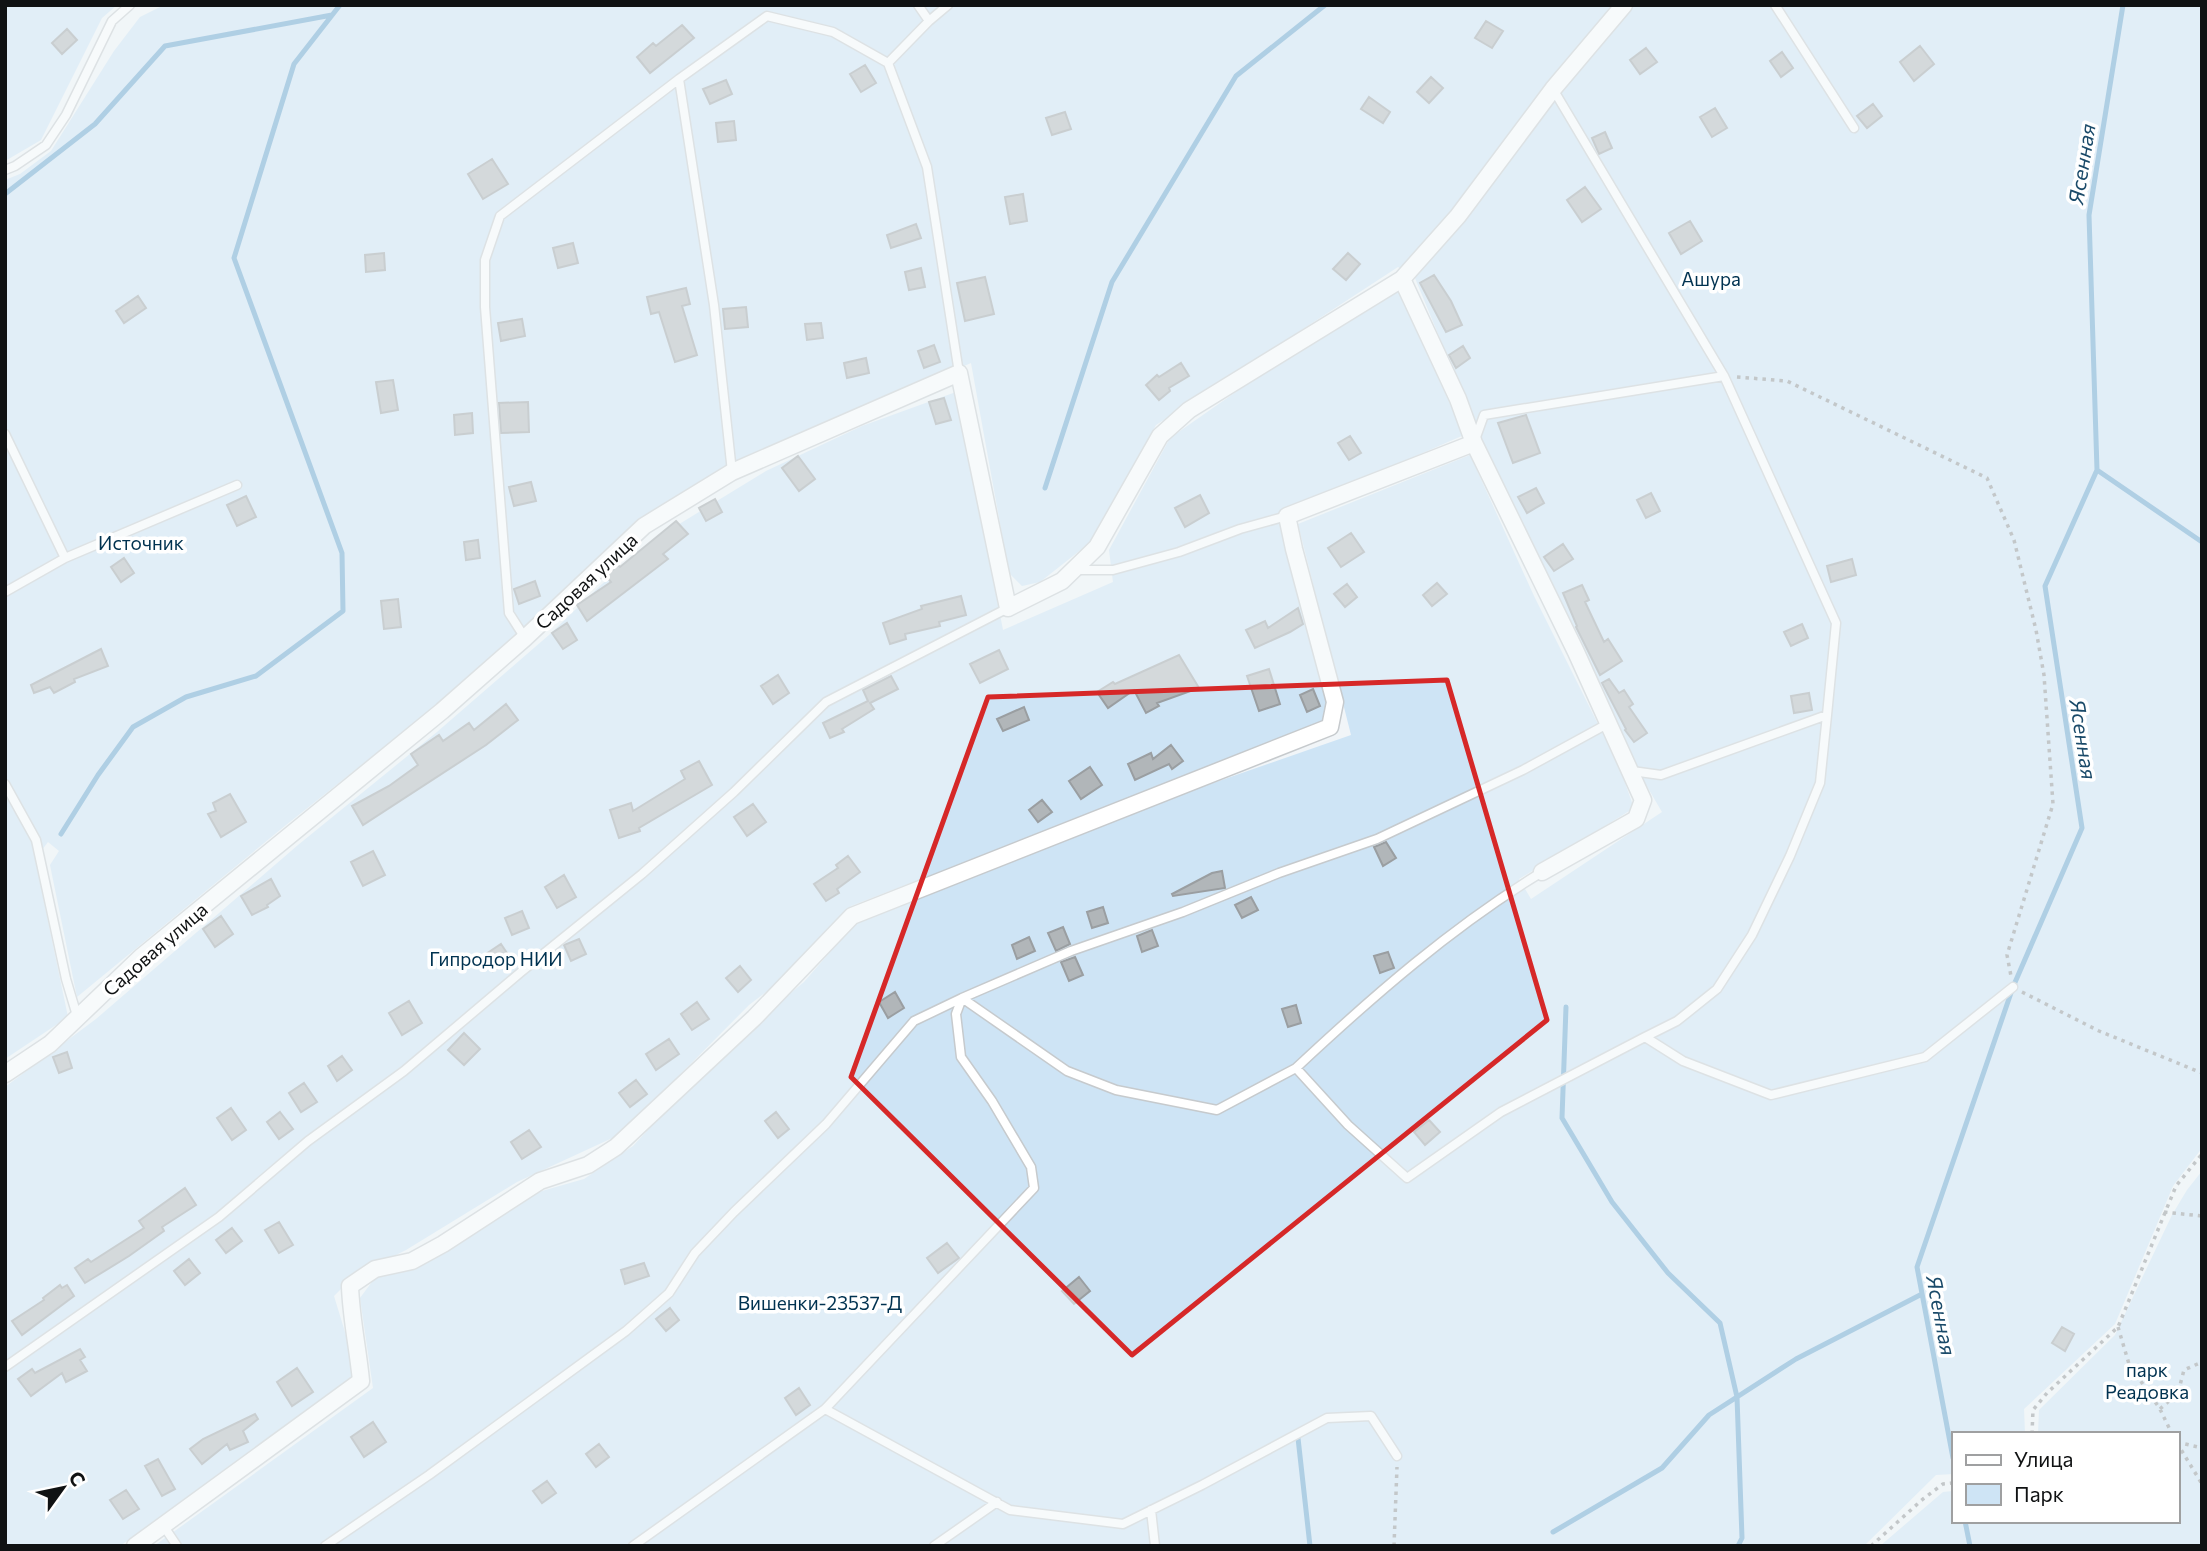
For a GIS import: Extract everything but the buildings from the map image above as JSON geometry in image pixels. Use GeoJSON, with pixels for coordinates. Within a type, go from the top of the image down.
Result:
{"type":"FeatureCollection","features":[{"type":"Feature","properties":{"kind":"street"},"geometry":{"type":"LineString","coordinates":[[959,373],[1008,608],[1062,581],[1097,547],[1160,436],[1189,410],[1402,279],[1458,216],[1553,89],[1624,5]]}},
{"type":"Feature","properties":{"kind":"street"},"geometry":{"type":"LineString","coordinates":[[1402,279],[1458,399],[1475,443],[1632,771],[1643,800],[1636,819],[1542,872]]}},
{"type":"Feature","properties":{"kind":"street","name":"Садовая улица"},"geometry":{"type":"LineString","coordinates":[[5,1073],[50,1044],[141,957],[442,711],[525,638],[644,526],[732,472],[959,373]]}},
{"type":"Feature","properties":{"kind":"street"},"geometry":{"type":"LineString","coordinates":[[135,1546],[361,1381],[357,1340],[351,1319],[350,1286],[375,1269],[411,1261],[443,1244],[540,1181],[588,1165],[616,1146],[754,1018],[852,916],[1330,727],[1335,702],[1287,516],[1475,443]]}},
{"type":"Feature","properties":{"kind":"lane"},"geometry":{"type":"LineString","coordinates":[[5,170],[46,145],[66,115],[112,21],[130,5]]}},
{"type":"Feature","properties":{"kind":"lane"},"geometry":{"type":"LineString","coordinates":[[918,5],[929,21]]}},
{"type":"Feature","properties":{"kind":"lane"},"geometry":{"type":"LineString","coordinates":[[888,63],[948,5]]}},
{"type":"Feature","properties":{"kind":"lane"},"geometry":{"type":"LineString","coordinates":[[1775,5],[1854,128]]}},
{"type":"Feature","properties":{"kind":"lane"},"geometry":{"type":"LineString","coordinates":[[525,638],[509,614],[485,307],[485,260],[500,216],[679,79],[767,16],[833,32],[888,63],[927,167],[959,373]]}},
{"type":"Feature","properties":{"kind":"lane"},"geometry":{"type":"LineString","coordinates":[[679,79],[715,304],[732,472]]}},
{"type":"Feature","properties":{"kind":"lane"},"geometry":{"type":"LineString","coordinates":[[1296,1068],[1348,1125],[1407,1178],[1500,1112],[1677,1021],[1717,989],[1752,935],[1790,856],[1820,783],[1836,623],[1724,376],[1553,89]]}},
{"type":"Feature","properties":{"kind":"lane"},"geometry":{"type":"LineString","coordinates":[[1475,443],[1483,415],[1724,376]]}},
{"type":"Feature","properties":{"kind":"lane"},"geometry":{"type":"LineString","coordinates":[[5,434],[65,558]]}},
{"type":"Feature","properties":{"kind":"lane"},"geometry":{"type":"LineString","coordinates":[[5,592],[65,558],[237,485]]}},
{"type":"Feature","properties":{"kind":"lane"},"geometry":{"type":"LineString","coordinates":[[1073,570],[1113,570],[1179,552],[1240,529],[1287,516]]}},
{"type":"Feature","properties":{"kind":"lane"},"geometry":{"type":"LineString","coordinates":[[5,1367],[219,1217],[308,1141],[404,1071],[642,874],[734,792],[826,702],[1008,608]]}},
{"type":"Feature","properties":{"kind":"lane"},"geometry":{"type":"LineString","coordinates":[[1632,771],[1661,775],[1827,715]]}},
{"type":"Feature","properties":{"kind":"lane"},"geometry":{"type":"LineString","coordinates":[[325,1546],[429,1475],[626,1331],[669,1293],[695,1253],[789,1157],[826,1124],[914,1021],[1071,951],[1377,839],[1523,770],[1609,723]]}},
{"type":"Feature","properties":{"kind":"lane"},"geometry":{"type":"LineString","coordinates":[[5,783],[36,840],[66,979],[78,1019]]}},
{"type":"Feature","properties":{"kind":"lane"},"geometry":{"type":"LineString","coordinates":[[962,998],[1066,1070],[1116,1090],[1217,1110],[1296,1068],[1428,951],[1500,898],[1542,872]]}},
{"type":"Feature","properties":{"kind":"lane"},"geometry":{"type":"LineString","coordinates":[[1645,1037],[1683,1061],[1770,1095],[1925,1057],[2013,987]]}},
{"type":"Feature","properties":{"kind":"lane"},"geometry":{"type":"LineString","coordinates":[[633,1546],[825,1409],[1034,1188],[1031,1167],[992,1101],[961,1057],[956,1014],[962,998]]}},
{"type":"Feature","properties":{"kind":"lane"},"geometry":{"type":"LineString","coordinates":[[825,1409],[1010,1510],[1123,1524],[1327,1418],[1371,1416],[1397,1456]]}},
{"type":"Feature","properties":{"kind":"lane"},"geometry":{"type":"LineString","coordinates":[[934,1546],[996,1502]]}},
{"type":"Feature","properties":{"kind":"lane"},"geometry":{"type":"LineString","coordinates":[[1152,1510],[1155,1546]]}},
{"type":"Feature","properties":{"kind":"lane"},"geometry":{"type":"LineString","coordinates":[[163,1525],[177,1546]]}},
{"type":"Feature","properties":{"kind":"path"},"geometry":{"type":"LineString","coordinates":[[1724,376],[1787,381],[1987,478],[2014,540],[2031,604],[2045,675],[2053,804],[2007,955],[2013,987],[2099,1031],[2202,1073]]}},
{"type":"Feature","properties":{"kind":"path"},"geometry":{"type":"LineString","coordinates":[[2032,1432],[2033,1410],[2047,1393],[2118,1327],[2176,1186],[2202,1154]]}},
{"type":"Feature","properties":{"kind":"path"},"geometry":{"type":"LineString","coordinates":[[2164,1212],[2202,1216]]}},
{"type":"Feature","properties":{"kind":"path"},"geometry":{"type":"LineString","coordinates":[[2118,1327],[2129,1364],[2160,1409],[2171,1432]]}},
{"type":"Feature","properties":{"kind":"path"},"geometry":{"type":"LineString","coordinates":[[2160,1409],[2178,1393],[2184,1370],[2202,1362]]}},
{"type":"Feature","properties":{"kind":"path"},"geometry":{"type":"LineString","coordinates":[[2179,1443],[2202,1448]]}},
{"type":"Feature","properties":{"kind":"path"},"geometry":{"type":"LineString","coordinates":[[2179,1446],[2202,1484]]}},
{"type":"Feature","properties":{"kind":"path"},"geometry":{"type":"LineString","coordinates":[[1394,1546],[1397,1456]]}},
{"type":"Feature","properties":{"kind":"path"},"geometry":{"type":"LineString","coordinates":[[1871,1546],[1923,1499],[1943,1484],[1952,1483]]}},
{"type":"Feature","properties":{"kind":"highlighted area"},"geometry":{"type":"Polygon","coordinates":[[[1447,680],[1547,1020],[1132,1355],[851,1077],[988,697],[1447,680]]]}},
{"type":"Feature","properties":{"kind":"green space"},"geometry":{"type":"Polygon","coordinates":[[[5,5],[117,5],[102,18],[41,140],[5,161],[5,5]]]}},
{"type":"Feature","properties":{"kind":"green space"},"geometry":{"type":"Polygon","coordinates":[[[164,5],[2202,5],[2202,1148],[2173,1186],[2115,1324],[2024,1409],[2025,1432],[1952,1432],[1952,1474],[1936,1475],[1864,1546],[154,1546],[373,1388],[360,1298],[377,1275],[535,1193],[584,1179],[633,1146],[723,1049],[804,982],[857,921],[1090,826],[1351,735],[1298,524],[1470,455],[1534,596],[1619,766],[1634,808],[1519,879],[1531,899],[1662,812],[1645,783],[1485,448],[1415,278],[1398,267],[1156,425],[1092,541],[1040,582],[1022,586],[1009,573],[971,363],[748,459],[644,520],[467,681],[77,997],[50,865],[59,851],[48,842],[35,859],[68,1017],[5,1059],[5,180],[20,174],[51,151],[114,51],[140,17],[164,5]]]}},
{"type":"Feature","properties":{"kind":"green space","name":"Гипродор НИИ"},"geometry":{"type":"Polygon","coordinates":[[[1398,289],[1464,435],[1278,516],[1319,652],[1326,702],[1322,724],[1140,797],[1081,817],[851,906],[788,975],[749,1005],[621,1134],[517,1182],[406,1250],[354,1276],[334,1296],[355,1365],[351,1377],[334,1392],[120,1546],[5,1546],[5,1087],[96,1019],[298,845],[437,732],[549,635],[602,584],[663,534],[766,471],[862,426],[956,392],[1003,630],[1113,582],[1109,550],[1170,438],[1243,387],[1398,289]]]}},
{"type":"Feature","properties":{"kind":"green space","name":"парк Реадовка"},"geometry":{"type":"Polygon","coordinates":[[[2202,1171],[2202,1546],[1880,1546],[1943,1492],[1952,1491],[1952,1523],[2179,1523],[2179,1432],[2038,1432],[2039,1410],[2115,1335],[2172,1215],[2202,1171]]]}},
{"type":"Feature","properties":{"kind":"waterway"},"geometry":{"type":"LineString","coordinates":[[61,834],[98,775],[133,727],[186,697],[256,676],[343,611],[342,553],[234,258],[294,64],[340,5]]}},
{"type":"Feature","properties":{"kind":"waterway"},"geometry":{"type":"LineString","coordinates":[[1045,488],[1112,282],[1236,76],[1325,5]]}},
{"type":"Feature","properties":{"kind":"waterway","name":"Ясенная"},"geometry":{"type":"LineString","coordinates":[[1952,1453],[1917,1267],[2013,987],[2082,828],[2045,586],[2097,470],[2089,215],[2123,5]]}},
{"type":"Feature","properties":{"kind":"waterway"},"geometry":{"type":"LineString","coordinates":[[5,194],[95,124],[165,46],[332,15]]}},
{"type":"Feature","properties":{"kind":"waterway"},"geometry":{"type":"LineString","coordinates":[[2097,470],[2202,542]]}},
{"type":"Feature","properties":{"kind":"waterway"},"geometry":{"type":"LineString","coordinates":[[1566,1007],[1562,1118],[1612,1202],[1668,1273],[1720,1323],[1737,1397],[1742,1538],[1738,1546]]}},
{"type":"Feature","properties":{"kind":"waterway"},"geometry":{"type":"LineString","coordinates":[[1553,1532],[1662,1468],[1709,1415],[1796,1359],[1922,1294]]}},
{"type":"Feature","properties":{"kind":"waterway"},"geometry":{"type":"LineString","coordinates":[[1298,1438],[1310,1546]]}},
{"type":"Feature","properties":{"kind":"waterway","name":"Ясенная"},"geometry":{"type":"LineString","coordinates":[[1965,1523],[1970,1546]]}},
{"type":"Feature","properties":{"kind":"park label","name":"Ашура"},"geometry":{"type":"Point","coordinates":[1711,278]}},
{"type":"Feature","properties":{"kind":"park label","name":"Источник"},"geometry":{"type":"Point","coordinates":[141,542]}},
{"type":"Feature","properties":{"kind":"park label","name":"Вишенки-23537-Д"},"geometry":{"type":"Point","coordinates":[820,1302]}}]}
